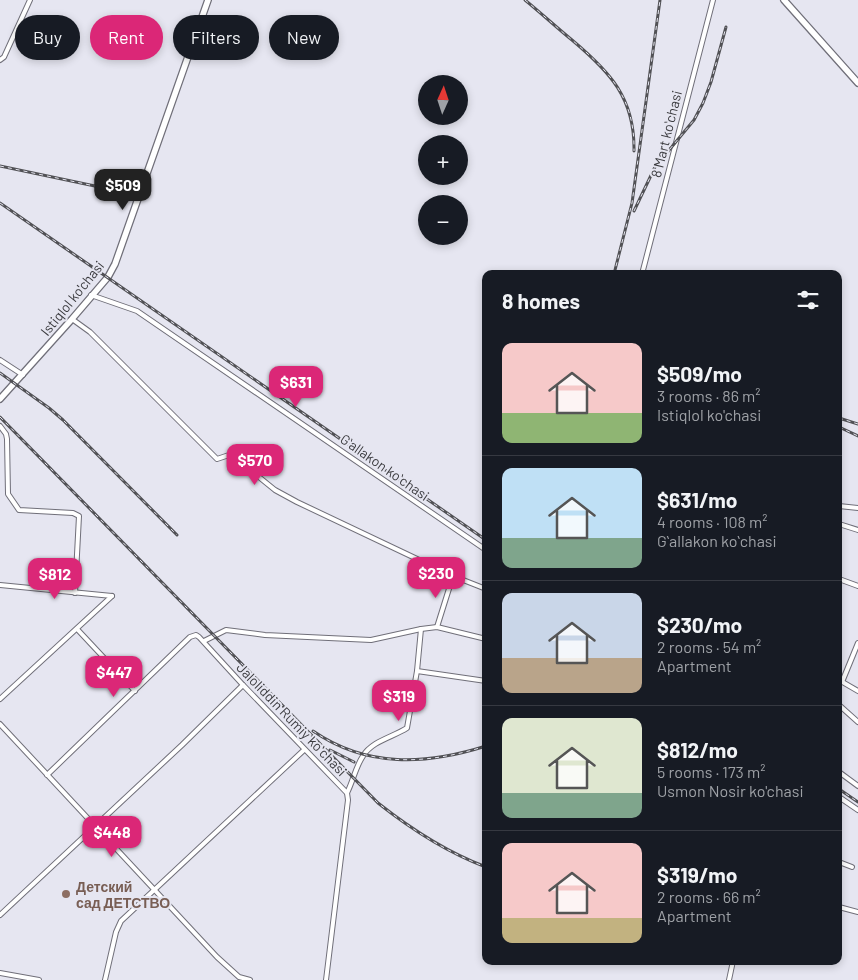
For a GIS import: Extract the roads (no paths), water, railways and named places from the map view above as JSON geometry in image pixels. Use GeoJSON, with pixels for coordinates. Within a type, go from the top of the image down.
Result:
{"type":"FeatureCollection","features":[{"type":"Feature","properties":{"kind":"main road","name":"Istiqlol ko'chasi"},"geometry":{"type":"LineString","coordinates":[[0,399],[108,277],[120,253],[208,0]]}},
{"type":"Feature","properties":{"kind":"main road"},"geometry":{"type":"LineString","coordinates":[[784,0],[858,83]]}},
{"type":"Feature","properties":{"kind":"street"},"geometry":{"type":"LineString","coordinates":[[0,60],[4,57],[30,0]]}},
{"type":"Feature","properties":{"kind":"street","name":"8 Mart koʻchasi"},"geometry":{"type":"LineString","coordinates":[[643,270],[713,0]]}},
{"type":"Feature","properties":{"kind":"street","name":"Gʻallakon koʻchasi"},"geometry":{"type":"LineString","coordinates":[[91,295],[137,311],[482,547]]}},
{"type":"Feature","properties":{"kind":"street"},"geometry":{"type":"LineString","coordinates":[[72,319],[90,332],[217,459],[229,455],[233,456],[275,490],[297,502],[453,576],[482,587]]}},
{"type":"Feature","properties":{"kind":"street"},"geometry":{"type":"LineString","coordinates":[[0,360],[23,375]]}},
{"type":"Feature","properties":{"kind":"street"},"geometry":{"type":"LineString","coordinates":[[0,426],[7,439],[8,494],[19,510],[23,512],[74,513],[79,516],[75,593]]}},
{"type":"Feature","properties":{"kind":"street"},"geometry":{"type":"LineString","coordinates":[[842,506],[858,508]]}},
{"type":"Feature","properties":{"kind":"street"},"geometry":{"type":"LineString","coordinates":[[842,525],[858,530]]}},
{"type":"Feature","properties":{"kind":"street"},"geometry":{"type":"LineString","coordinates":[[437,627],[453,576]]}},
{"type":"Feature","properties":{"kind":"street"},"geometry":{"type":"LineString","coordinates":[[842,580],[858,586]]}},
{"type":"Feature","properties":{"kind":"street"},"geometry":{"type":"LineString","coordinates":[[0,585],[112,596],[0,699]]}},
{"type":"Feature","properties":{"kind":"street"},"geometry":{"type":"LineString","coordinates":[[204,641],[226,630],[264,635],[371,640],[437,627],[482,638]]}},
{"type":"Feature","properties":{"kind":"street"},"geometry":{"type":"LineString","coordinates":[[47,776],[134,691],[77,629]]}},
{"type":"Feature","properties":{"kind":"street"},"geometry":{"type":"LineString","coordinates":[[347,793],[363,755],[381,741],[407,728],[417,671],[421,629]]}},
{"type":"Feature","properties":{"kind":"street","name":"Jaloliddin Rumiy koʻchasi"},"geometry":{"type":"LineString","coordinates":[[134,691],[193,635],[199,637],[304,750],[347,793],[348,800],[326,980]]}},
{"type":"Feature","properties":{"kind":"street"},"geometry":{"type":"LineString","coordinates":[[842,677],[858,643]]}},
{"type":"Feature","properties":{"kind":"street"},"geometry":{"type":"LineString","coordinates":[[417,671],[482,680]]}},
{"type":"Feature","properties":{"kind":"street"},"geometry":{"type":"LineString","coordinates":[[842,682],[858,691]]}},
{"type":"Feature","properties":{"kind":"street"},"geometry":{"type":"LineString","coordinates":[[0,915],[182,745],[243,685]]}},
{"type":"Feature","properties":{"kind":"street"},"geometry":{"type":"LineString","coordinates":[[842,708],[858,722]]}},
{"type":"Feature","properties":{"kind":"street"},"geometry":{"type":"LineString","coordinates":[[0,724],[217,957],[239,979],[250,980]]}},
{"type":"Feature","properties":{"kind":"street"},"geometry":{"type":"LineString","coordinates":[[104,980],[116,932],[121,921],[304,750]]}},
{"type":"Feature","properties":{"kind":"street"},"geometry":{"type":"LineString","coordinates":[[842,774],[858,786]]}},
{"type":"Feature","properties":{"kind":"street"},"geometry":{"type":"LineString","coordinates":[[842,799],[858,810]]}},
{"type":"Feature","properties":{"kind":"street"},"geometry":{"type":"LineString","coordinates":[[842,863],[852,867]]}},
{"type":"Feature","properties":{"kind":"street"},"geometry":{"type":"LineString","coordinates":[[842,908],[858,912]]}},
{"type":"Feature","properties":{"kind":"street"},"geometry":{"type":"LineString","coordinates":[[729,980],[732,965]]}},
{"type":"Feature","properties":{"kind":"street"},"geometry":{"type":"LineString","coordinates":[[0,974],[39,980]]}},
{"type":"Feature","properties":{"kind":"railway"},"geometry":{"type":"LineString","coordinates":[[525,0],[586,52],[609,75],[625,101],[630,116],[634,151]]}},
{"type":"Feature","properties":{"kind":"railway"},"geometry":{"type":"LineString","coordinates":[[615,270],[632,203],[660,0]]}},
{"type":"Feature","properties":{"kind":"railway"},"geometry":{"type":"LineString","coordinates":[[634,211],[655,167],[694,120],[703,103],[711,82],[726,27]]}},
{"type":"Feature","properties":{"kind":"railway"},"geometry":{"type":"LineString","coordinates":[[0,166],[128,193]]}},
{"type":"Feature","properties":{"kind":"railway"},"geometry":{"type":"LineString","coordinates":[[0,203],[482,537]]}},
{"type":"Feature","properties":{"kind":"railway"},"geometry":{"type":"LineString","coordinates":[[0,373],[63,420],[177,535]]}},
{"type":"Feature","properties":{"kind":"railway"},"geometry":{"type":"LineString","coordinates":[[0,417],[378,803],[429,839],[482,865]]}},
{"type":"Feature","properties":{"kind":"railway"},"geometry":{"type":"LineString","coordinates":[[842,419],[858,424]]}},
{"type":"Feature","properties":{"kind":"railway"},"geometry":{"type":"LineString","coordinates":[[842,428],[858,436]]}},
{"type":"Feature","properties":{"kind":"railway"},"geometry":{"type":"LineString","coordinates":[[313,731],[333,743],[354,752],[397,760],[441,757],[482,747]]}},
{"type":"Feature","properties":{"kind":"railway"},"geometry":{"type":"LineString","coordinates":[[330,750],[354,762]]}},
{"type":"Feature","properties":{"kind":"railway"},"geometry":{"type":"LineString","coordinates":[[842,791],[858,802]]}},
{"type":"Feature","properties":{"kind":"place","name":"Детский сад ДЕТСТВО"},"geometry":{"type":"Point","coordinates":[66,894]}}]}
